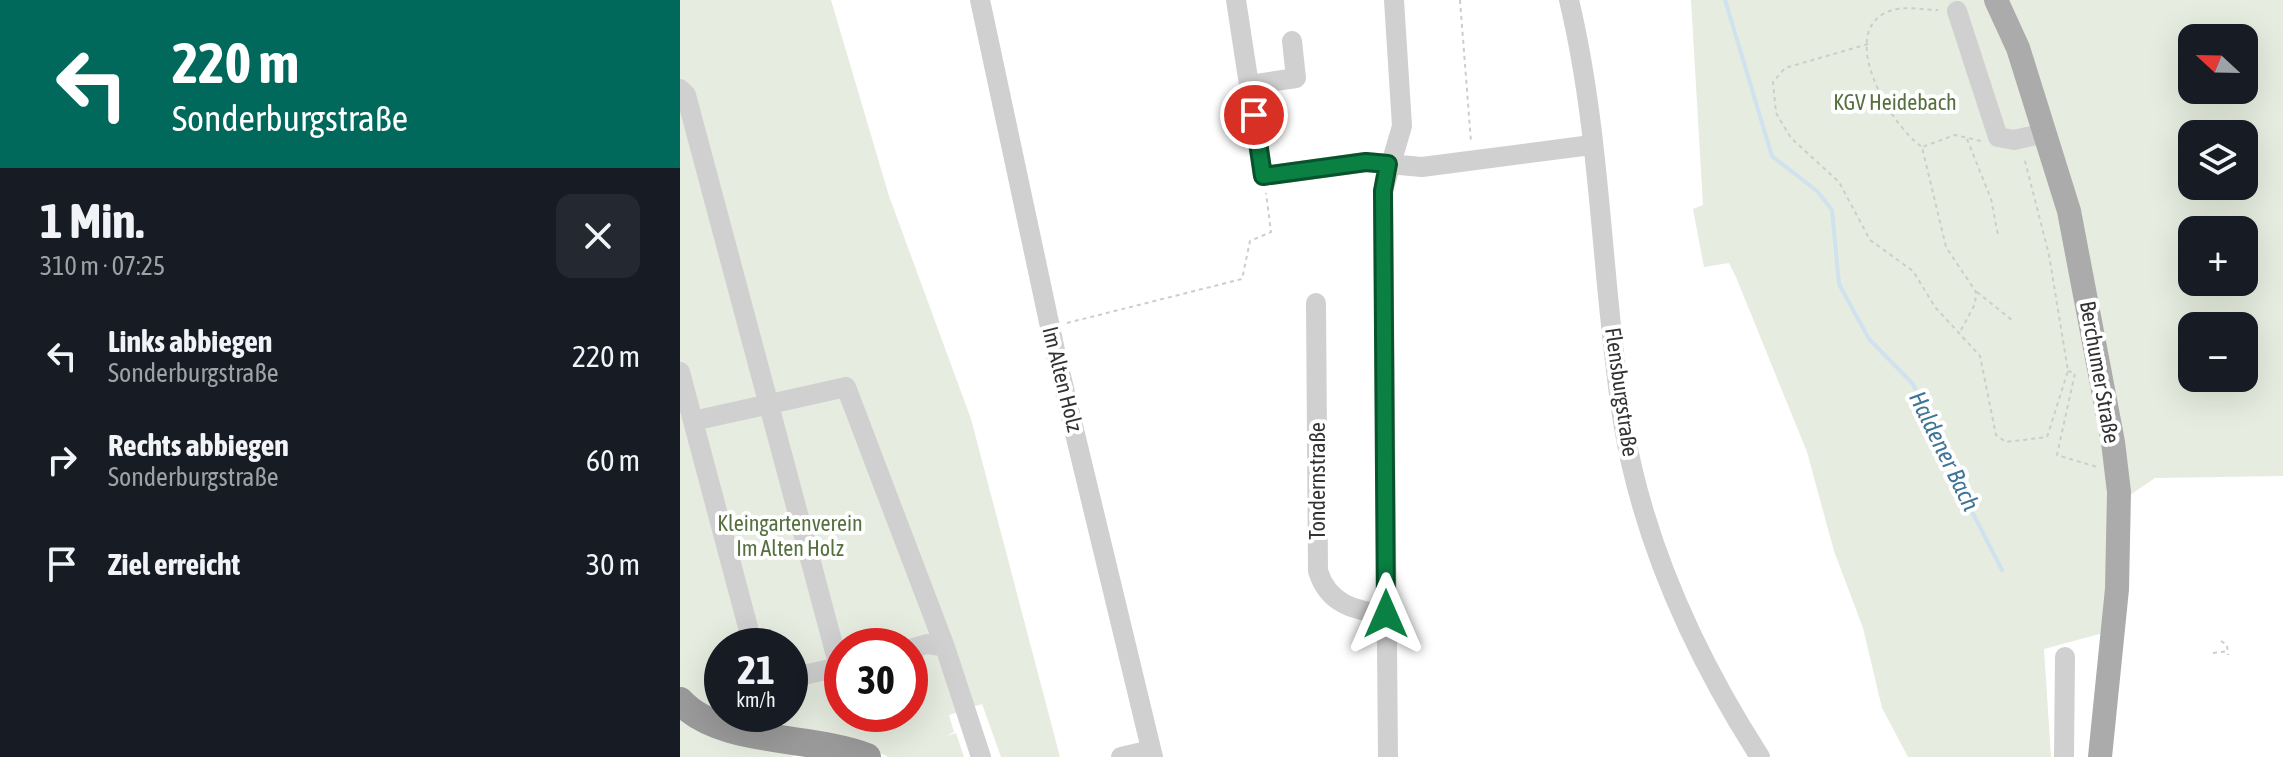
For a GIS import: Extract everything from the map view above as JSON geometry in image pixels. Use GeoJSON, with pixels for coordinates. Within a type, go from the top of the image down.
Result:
{"type":"FeatureCollection","features":[{"type":"Feature","properties":{"kind":"highway"},"geometry":{"type":"LineString","coordinates":[[680,701],[720,726],[817,743],[867,757]]}},
{"type":"Feature","properties":{"kind":"main road","name":"Berchumer Straße"},"geometry":{"type":"LineString","coordinates":[[1996,0],[2018,48],[2075,236],[2117,473],[2117,589],[2100,757]]}},
{"type":"Feature","properties":{"kind":"street","name":"Im Alten Holz"},"geometry":{"type":"LineString","coordinates":[[980,0],[1050,327],[1152,754]]}},
{"type":"Feature","properties":{"kind":"street"},"geometry":{"type":"LineString","coordinates":[[1236,0],[1263,176],[1366,162],[1422,167],[1591,145]]}},
{"type":"Feature","properties":{"kind":"street"},"geometry":{"type":"LineString","coordinates":[[1388,757],[1383,191],[1388,164],[1402,126],[1394,0]]}},
{"type":"Feature","properties":{"kind":"street","name":"Flensburgstraße"},"geometry":{"type":"LineString","coordinates":[[1571,1],[1624,424],[1640,494],[1660,563],[1697,649],[1760,757]]}},
{"type":"Feature","properties":{"kind":"street"},"geometry":{"type":"LineString","coordinates":[[1957,11],[2009,138],[2045,133]]}},
{"type":"Feature","properties":{"kind":"street"},"geometry":{"type":"LineString","coordinates":[[1250,85],[1296,78],[1292,41]]}},
{"type":"Feature","properties":{"kind":"street"},"geometry":{"type":"LineString","coordinates":[[680,89],[686,95],[830,628]]}},
{"type":"Feature","properties":{"kind":"street","name":"Tondernstraße"},"geometry":{"type":"LineString","coordinates":[[1316,303],[1318,571],[1325,588],[1344,606],[1386,614]]}},
{"type":"Feature","properties":{"kind":"street"},"geometry":{"type":"LineString","coordinates":[[680,372],[748,628]]}},
{"type":"Feature","properties":{"kind":"street"},"geometry":{"type":"LineString","coordinates":[[693,421],[846,387],[945,647],[981,757]]}},
{"type":"Feature","properties":{"kind":"street"},"geometry":{"type":"LineString","coordinates":[[928,644],[945,647]]}},
{"type":"Feature","properties":{"kind":"street"},"geometry":{"type":"LineString","coordinates":[[2064,757],[2065,657]]}},
{"type":"Feature","properties":{"kind":"street"},"geometry":{"type":"LineString","coordinates":[[1121,757],[1152,754]]}},
{"type":"Feature","properties":{"kind":"path"},"geometry":{"type":"LineString","coordinates":[[1460,0],[1472,161]]}},
{"type":"Feature","properties":{"kind":"path"},"geometry":{"type":"LineString","coordinates":[[1957,11],[1887,12],[1878,19],[1868,44],[1876,90],[1902,131],[1922,147],[1946,247],[1976,292],[1975,304],[1961,331]]}},
{"type":"Feature","properties":{"kind":"path"},"geometry":{"type":"LineString","coordinates":[[1868,44],[1785,68],[1773,82],[1776,113],[1801,151],[1839,182],[1870,240],[1913,271],[1935,307],[1961,331],[1980,356],[1996,435],[2001,440],[2047,437],[2068,371],[2049,255],[2009,138],[1987,142],[1945,136],[1922,147]]}},
{"type":"Feature","properties":{"kind":"path"},"geometry":{"type":"LineString","coordinates":[[1966,138],[1991,199],[1998,235]]}},
{"type":"Feature","properties":{"kind":"path"},"geometry":{"type":"LineString","coordinates":[[1050,327],[1242,279],[1250,241],[1271,232],[1263,176]]}},
{"type":"Feature","properties":{"kind":"path"},"geometry":{"type":"LineString","coordinates":[[1976,292],[1983,294],[2013,321]]}},
{"type":"Feature","properties":{"kind":"path"},"geometry":{"type":"LineString","coordinates":[[2068,371],[2075,373],[2057,455],[2117,473]]}},
{"type":"Feature","properties":{"kind":"path"},"geometry":{"type":"LineString","coordinates":[[2213,653],[2228,653],[2221,641]]}},
{"type":"Feature","properties":{"kind":"green space","name":"Kleingartenverein Im Alten Holz"},"geometry":{"type":"Polygon","coordinates":[[[680,0],[831,0],[889,196],[971,419],[1060,757],[1001,757],[982,704],[949,715],[954,732],[947,736],[956,733],[964,757],[888,757],[862,743],[808,732],[808,628],[704,628],[704,702],[680,687],[680,0]]]}},
{"type":"Feature","properties":{"kind":"green space","name":"KGV Heidebach"},"geometry":{"type":"Polygon","coordinates":[[[1691,0],[2283,0],[2283,476],[2155,478],[2111,508],[2107,632],[2044,649],[2051,757],[1908,757],[1882,708],[1863,628],[1834,551],[1807,452],[1729,263],[1704,267],[1693,209],[1703,205],[1691,0]]]}},
{"type":"Feature","properties":{"kind":"green space"},"geometry":{"type":"Polygon","coordinates":[[[680,710],[704,719],[704,732],[742,732],[801,753],[791,757],[680,757],[680,710]]]}},
{"type":"Feature","properties":{"kind":"waterway","name":"Haldener Bach"},"geometry":{"type":"LineString","coordinates":[[1725,0],[1772,156],[1817,191],[1832,210],[1839,284],[1869,339],[1913,384],[1946,461],[2002,570]]}},
{"type":"Feature","properties":{"kind":"route"},"geometry":{"type":"LineString","coordinates":[[1254,115],[1263,176],[1366,162],[1388,164],[1383,191],[1386,614]]}}]}
